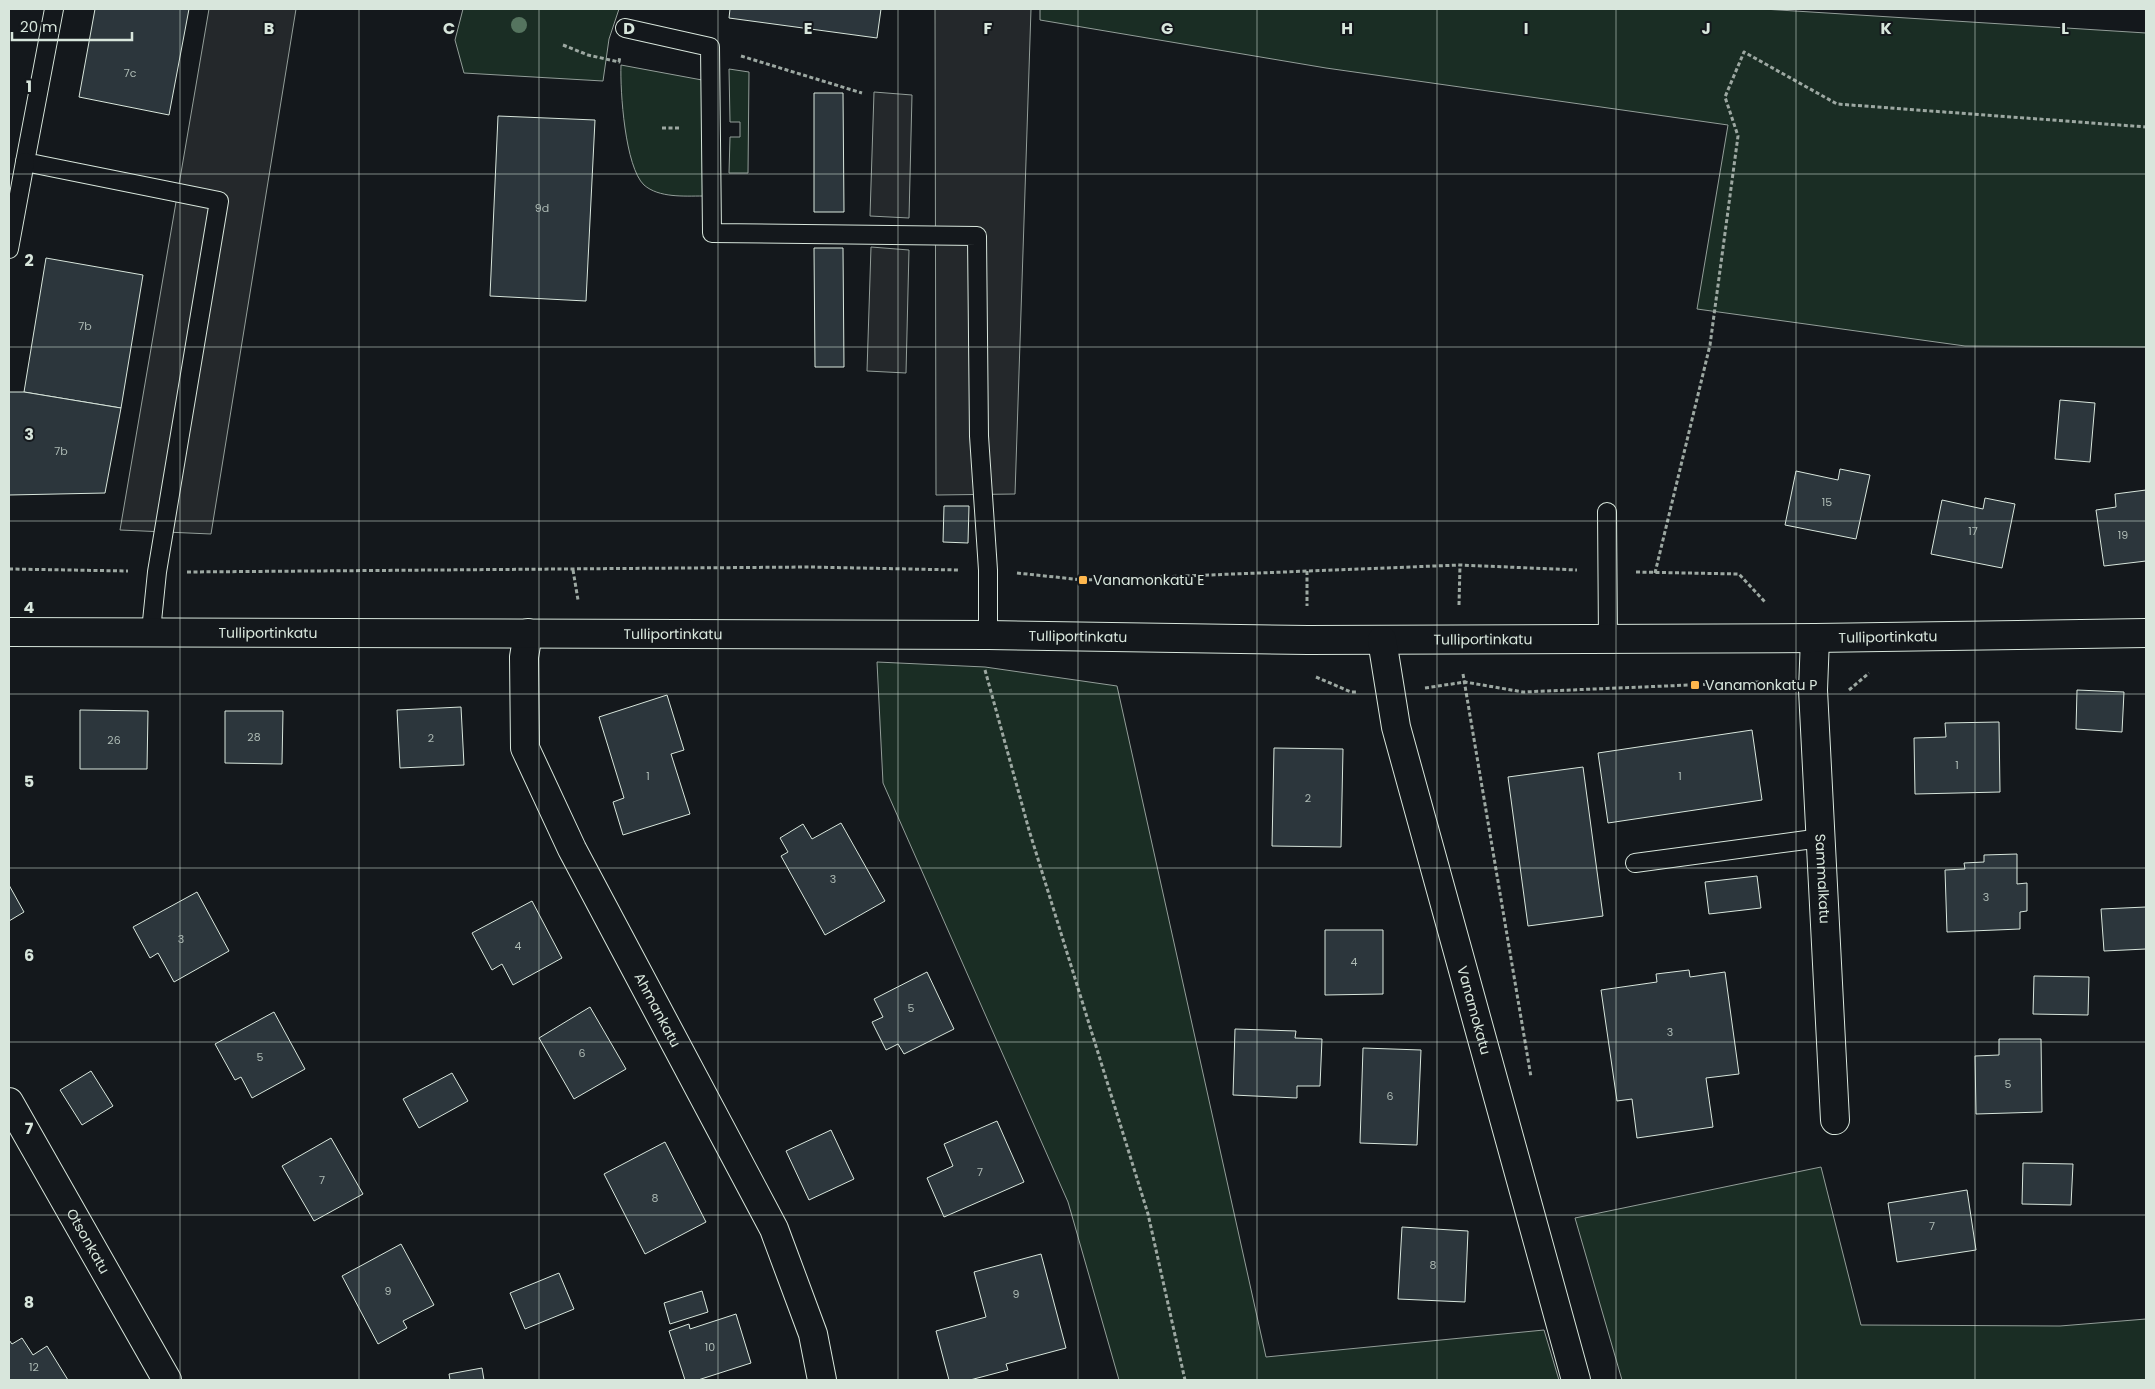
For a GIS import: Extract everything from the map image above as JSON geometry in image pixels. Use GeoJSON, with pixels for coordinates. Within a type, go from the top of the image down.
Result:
{"type":"FeatureCollection","features":[{"type":"Feature","properties":{"kind":"street","name":"Tulliportinkatu"},"geometry":{"type":"LineString","coordinates":[[9,632],[528,633],[1382,640],[1815,638],[2146,633]]}},
{"type":"Feature","properties":{"kind":"street","name":"Ahmankatu"},"geometry":{"type":"LineString","coordinates":[[528,633],[524,657],[525,748],[572,850],[774,1229],[813,1334],[822,1380]]}},
{"type":"Feature","properties":{"kind":"street","name":"Sammalkatu"},"geometry":{"type":"LineString","coordinates":[[1815,638],[1813,690],[1835,1120]]}},
{"type":"Feature","properties":{"kind":"street","name":"Vanamokatu"},"geometry":{"type":"LineString","coordinates":[[1382,640],[1396,727],[1576,1380]]}},
{"type":"Feature","properties":{"kind":"street","name":"Otsonkatu"},"geometry":{"type":"LineString","coordinates":[[9,1102],[166,1380]]}},
{"type":"Feature","properties":{"kind":"lane"},"geometry":{"type":"LineString","coordinates":[[9,249],[54,9]]}},
{"type":"Feature","properties":{"kind":"lane"},"geometry":{"type":"LineString","coordinates":[[625,28],[710,47],[712,232],[977,236],[979,436],[988,570],[988,636]]}},
{"type":"Feature","properties":{"kind":"lane"},"geometry":{"type":"LineString","coordinates":[[25,162],[219,201],[157,572],[152,631]]}},
{"type":"Feature","properties":{"kind":"lane"},"geometry":{"type":"LineString","coordinates":[[1608,512],[1606,572],[1608,639]]}},
{"type":"Feature","properties":{"kind":"lane"},"geometry":{"type":"LineString","coordinates":[[1635,863],[1821,838]]}},
{"type":"Feature","properties":{"kind":"path"},"geometry":{"type":"LineString","coordinates":[[710,47],[862,93]]}},
{"type":"Feature","properties":{"kind":"path"},"geometry":{"type":"LineString","coordinates":[[1655,573],[1710,345],[1738,136],[1725,97],[1744,52],[1837,104],[2146,127]]}},
{"type":"Feature","properties":{"kind":"path"},"geometry":{"type":"LineString","coordinates":[[1460,565],[1458,639],[1533,1081]]}},
{"type":"Feature","properties":{"kind":"path"},"geometry":{"type":"LineString","coordinates":[[9,569],[157,572],[809,567],[988,570],[1083,580],[1460,565],[1606,572],[1740,574],[1764,602],[1774,602]]}},
{"type":"Feature","properties":{"kind":"path"},"geometry":{"type":"LineString","coordinates":[[985,667],[1029,830],[1148,1214],[1185,1380]]}},
{"type":"Feature","properties":{"kind":"path"},"geometry":{"type":"LineString","coordinates":[[1444,686],[1465,682],[1523,692],[1761,682],[1782,690]]}},
{"type":"Feature","properties":{"kind":"green space"},"geometry":{"type":"Polygon","coordinates":[[[463,9],[619,9],[609,39],[603,81],[464,73],[455,40],[463,9]]]}},
{"type":"Feature","properties":{"kind":"green space"},"geometry":{"type":"Polygon","coordinates":[[[1040,9],[1763,9],[2146,33],[2146,347],[1965,346],[1697,309],[1728,125],[1326,68],[1040,20],[1040,9]]]}},
{"type":"Feature","properties":{"kind":"green space"},"geometry":{"type":"Polygon","coordinates":[[[621,65],[702,80],[703,196],[672,195],[657,192],[644,185],[638,176],[632,162],[625,128],[621,65]]]}},
{"type":"Feature","properties":{"kind":"green space"},"geometry":{"type":"Polygon","coordinates":[[[729,69],[749,72],[748,173],[729,173],[730,137],[740,137],[740,122],[730,122],[729,69]]]}},
{"type":"Feature","properties":{"kind":"green space"},"geometry":{"type":"Polygon","coordinates":[[[877,662],[985,667],[1117,686],[1266,1357],[1544,1330],[1559,1380],[1119,1380],[1068,1202],[883,783],[877,662]]]}},
{"type":"Feature","properties":{"kind":"green space"},"geometry":{"type":"Polygon","coordinates":[[[1821,1167],[1861,1325],[2060,1326],[2146,1319],[2146,1380],[1622,1380],[1575,1218],[1821,1167]]]}},
{"type":"Feature","properties":{"kind":"shaded area"},"geometry":{"type":"Polygon","coordinates":[[[209,9],[296,9],[211,534],[120,530],[209,9]]]}},
{"type":"Feature","properties":{"kind":"shaded area"},"geometry":{"type":"Polygon","coordinates":[[[935,9],[1031,9],[1015,494],[936,495],[935,9]]]}},
{"type":"Feature","properties":{"kind":"shaded area"},"geometry":{"type":"Polygon","coordinates":[[[874,92],[912,95],[909,218],[870,216],[874,92]]]}},
{"type":"Feature","properties":{"kind":"shaded area"},"geometry":{"type":"Polygon","coordinates":[[[871,247],[909,250],[906,373],[867,371],[871,247]]]}},
{"type":"Feature","properties":{"kind":"building"},"geometry":{"type":"Polygon","coordinates":[[[95,9],[189,9],[169,115],[79,97],[95,9]]]}},
{"type":"Feature","properties":{"kind":"building"},"geometry":{"type":"Polygon","coordinates":[[[730,9],[881,9],[877,38],[729,18],[730,9]]]}},
{"type":"Feature","properties":{"kind":"building"},"geometry":{"type":"Polygon","coordinates":[[[814,93],[843,93],[844,212],[814,212],[814,93]]]}},
{"type":"Feature","properties":{"kind":"building"},"geometry":{"type":"Polygon","coordinates":[[[498,116],[595,120],[586,301],[490,296],[498,116]]]}},
{"type":"Feature","properties":{"kind":"building"},"geometry":{"type":"Polygon","coordinates":[[[814,248],[843,248],[844,367],[815,367],[814,248]]]}},
{"type":"Feature","properties":{"kind":"building"},"geometry":{"type":"Polygon","coordinates":[[[46,258],[143,275],[121,408],[24,392],[46,258]]]}},
{"type":"Feature","properties":{"kind":"building"},"geometry":{"type":"Polygon","coordinates":[[[9,392],[24,392],[121,408],[105,493],[9,495],[9,392]]]}},
{"type":"Feature","properties":{"kind":"building"},"geometry":{"type":"Polygon","coordinates":[[[2060,400],[2095,403],[2090,462],[2055,459],[2060,400]]]}},
{"type":"Feature","properties":{"kind":"building"},"geometry":{"type":"Polygon","coordinates":[[[1840,469],[1870,475],[1856,539],[1785,525],[1796,471],[1838,480],[1840,469]]]}},
{"type":"Feature","properties":{"kind":"building"},"geometry":{"type":"Polygon","coordinates":[[[2146,490],[2146,561],[2104,566],[2096,510],[2116,507],[2115,494],[2146,490]]]}},
{"type":"Feature","properties":{"kind":"building"},"geometry":{"type":"Polygon","coordinates":[[[1985,498],[2015,504],[2002,568],[1931,554],[1942,500],[1983,509],[1985,498]]]}},
{"type":"Feature","properties":{"kind":"building"},"geometry":{"type":"Polygon","coordinates":[[[944,506],[969,506],[968,543],[943,542],[944,506]]]}},
{"type":"Feature","properties":{"kind":"building"},"geometry":{"type":"Polygon","coordinates":[[[2077,690],[2124,692],[2122,732],[2076,729],[2077,690]]]}},
{"type":"Feature","properties":{"kind":"building"},"geometry":{"type":"Polygon","coordinates":[[[667,695],[684,750],[671,754],[690,814],[623,835],[613,802],[624,798],[599,717],[667,695]]]}},
{"type":"Feature","properties":{"kind":"building"},"geometry":{"type":"Polygon","coordinates":[[[461,707],[464,765],[400,768],[397,710],[461,707]]]}},
{"type":"Feature","properties":{"kind":"building"},"geometry":{"type":"Polygon","coordinates":[[[80,710],[148,711],[147,769],[80,769],[80,710]]]}},
{"type":"Feature","properties":{"kind":"building"},"geometry":{"type":"Polygon","coordinates":[[[225,711],[283,711],[282,764],[225,763],[225,711]]]}},
{"type":"Feature","properties":{"kind":"building"},"geometry":{"type":"Polygon","coordinates":[[[1999,722],[2000,792],[1915,794],[1914,738],[1946,737],[1945,723],[1999,722]]]}},
{"type":"Feature","properties":{"kind":"building"},"geometry":{"type":"Polygon","coordinates":[[[1752,730],[1762,800],[1608,823],[1598,753],[1752,730]]]}},
{"type":"Feature","properties":{"kind":"building"},"geometry":{"type":"Polygon","coordinates":[[[1274,748],[1343,749],[1341,847],[1272,846],[1274,748]]]}},
{"type":"Feature","properties":{"kind":"building"},"geometry":{"type":"Polygon","coordinates":[[[1583,767],[1603,916],[1528,926],[1508,777],[1583,767]]]}},
{"type":"Feature","properties":{"kind":"building"},"geometry":{"type":"Polygon","coordinates":[[[841,823],[885,901],[825,935],[781,856],[788,852],[780,838],[803,824],[812,839],[841,823]]]}},
{"type":"Feature","properties":{"kind":"building"},"geometry":{"type":"Polygon","coordinates":[[[2017,854],[2017,884],[2027,883],[2027,911],[2020,912],[2020,929],[1947,932],[1945,870],[1965,869],[1964,863],[1984,862],[1984,855],[2017,854]]]}},
{"type":"Feature","properties":{"kind":"building"},"geometry":{"type":"Polygon","coordinates":[[[1757,876],[1761,908],[1709,914],[1705,882],[1757,876]]]}},
{"type":"Feature","properties":{"kind":"building"},"geometry":{"type":"Polygon","coordinates":[[[9,885],[24,912],[9,921],[9,885]]]}},
{"type":"Feature","properties":{"kind":"building"},"geometry":{"type":"Polygon","coordinates":[[[197,892],[229,951],[174,982],[158,953],[150,958],[133,927],[197,892]]]}},
{"type":"Feature","properties":{"kind":"building"},"geometry":{"type":"Polygon","coordinates":[[[532,901],[562,958],[513,985],[502,964],[492,970],[472,933],[532,901]]]}},
{"type":"Feature","properties":{"kind":"building"},"geometry":{"type":"Polygon","coordinates":[[[2146,907],[2146,949],[2104,951],[2101,909],[2146,907]]]}},
{"type":"Feature","properties":{"kind":"building"},"geometry":{"type":"Polygon","coordinates":[[[1325,930],[1383,930],[1383,994],[1325,995],[1325,930]]]}},
{"type":"Feature","properties":{"kind":"building"},"geometry":{"type":"Polygon","coordinates":[[[1689,970],[1690,977],[1725,972],[1739,1074],[1706,1078],[1713,1127],[1637,1138],[1632,1099],[1617,1101],[1601,990],[1657,982],[1656,974],[1689,970]]]}},
{"type":"Feature","properties":{"kind":"building"},"geometry":{"type":"Polygon","coordinates":[[[927,972],[954,1029],[904,1054],[898,1044],[886,1050],[872,1022],[883,1017],[874,999],[927,972]]]}},
{"type":"Feature","properties":{"kind":"building"},"geometry":{"type":"Polygon","coordinates":[[[2034,976],[2089,977],[2088,1015],[2033,1014],[2034,976]]]}},
{"type":"Feature","properties":{"kind":"building"},"geometry":{"type":"Polygon","coordinates":[[[590,1007],[626,1069],[574,1099],[539,1038],[590,1007]]]}},
{"type":"Feature","properties":{"kind":"building"},"geometry":{"type":"Polygon","coordinates":[[[274,1012],[305,1069],[252,1098],[241,1077],[235,1080],[215,1044],[274,1012]]]}},
{"type":"Feature","properties":{"kind":"building"},"geometry":{"type":"Polygon","coordinates":[[[1235,1029],[1296,1031],[1295,1038],[1322,1039],[1320,1086],[1297,1086],[1297,1098],[1233,1095],[1235,1029]]]}},
{"type":"Feature","properties":{"kind":"building"},"geometry":{"type":"Polygon","coordinates":[[[1999,1039],[2041,1039],[2042,1112],[1976,1114],[1975,1056],[1999,1055],[1999,1039]]]}},
{"type":"Feature","properties":{"kind":"building"},"geometry":{"type":"Polygon","coordinates":[[[1363,1048],[1421,1050],[1417,1145],[1360,1143],[1363,1048]]]}},
{"type":"Feature","properties":{"kind":"building"},"geometry":{"type":"Polygon","coordinates":[[[91,1071],[113,1106],[82,1125],[60,1090],[91,1071]]]}},
{"type":"Feature","properties":{"kind":"building"},"geometry":{"type":"Polygon","coordinates":[[[452,1073],[468,1101],[419,1128],[403,1099],[452,1073]]]}},
{"type":"Feature","properties":{"kind":"building"},"geometry":{"type":"Polygon","coordinates":[[[997,1121],[1024,1182],[944,1217],[927,1178],[953,1166],[944,1144],[997,1121]]]}},
{"type":"Feature","properties":{"kind":"building"},"geometry":{"type":"Polygon","coordinates":[[[831,1130],[854,1179],[809,1200],[786,1151],[831,1130]]]}},
{"type":"Feature","properties":{"kind":"building"},"geometry":{"type":"Polygon","coordinates":[[[331,1138],[363,1194],[314,1221],[282,1166],[331,1138]]]}},
{"type":"Feature","properties":{"kind":"building"},"geometry":{"type":"Polygon","coordinates":[[[665,1142],[706,1222],[645,1254],[604,1174],[665,1142]]]}},
{"type":"Feature","properties":{"kind":"building"},"geometry":{"type":"Polygon","coordinates":[[[2023,1163],[2073,1164],[2071,1205],[2022,1204],[2023,1163]]]}},
{"type":"Feature","properties":{"kind":"building"},"geometry":{"type":"Polygon","coordinates":[[[1967,1190],[1976,1250],[1897,1262],[1888,1203],[1967,1190]]]}},
{"type":"Feature","properties":{"kind":"building"},"geometry":{"type":"Polygon","coordinates":[[[1402,1227],[1468,1231],[1465,1302],[1398,1299],[1402,1227]]]}},
{"type":"Feature","properties":{"kind":"building"},"geometry":{"type":"Polygon","coordinates":[[[401,1244],[434,1305],[403,1321],[407,1328],[378,1344],[342,1276],[401,1244]]]}},
{"type":"Feature","properties":{"kind":"building"},"geometry":{"type":"Polygon","coordinates":[[[1041,1254],[1066,1348],[1006,1364],[1008,1370],[970,1380],[949,1380],[936,1331],[986,1317],[974,1272],[1041,1254]]]}},
{"type":"Feature","properties":{"kind":"building"},"geometry":{"type":"Polygon","coordinates":[[[559,1273],[574,1309],[525,1329],[510,1293],[559,1273]]]}},
{"type":"Feature","properties":{"kind":"building"},"geometry":{"type":"Polygon","coordinates":[[[702,1291],[708,1312],[670,1324],[664,1303],[702,1291]]]}},
{"type":"Feature","properties":{"kind":"building"},"geometry":{"type":"Polygon","coordinates":[[[736,1314],[751,1363],[698,1380],[685,1380],[669,1331],[689,1324],[690,1329],[736,1314]]]}},
{"type":"Feature","properties":{"kind":"building"},"geometry":{"type":"Polygon","coordinates":[[[22,1338],[33,1355],[47,1346],[68,1380],[9,1380],[9,1340],[12,1344],[22,1338]]]}},
{"type":"Feature","properties":{"kind":"building"},"geometry":{"type":"Polygon","coordinates":[[[482,1368],[484,1380],[450,1380],[449,1374],[482,1368]]]}},
{"type":"Feature","properties":{"kind":"place","name":"Vanamonkatu E"},"geometry":{"type":"Point","coordinates":[1083,580]}},
{"type":"Feature","properties":{"kind":"place","name":"Vanamonkatu P"},"geometry":{"type":"Point","coordinates":[1695,685]}}]}
